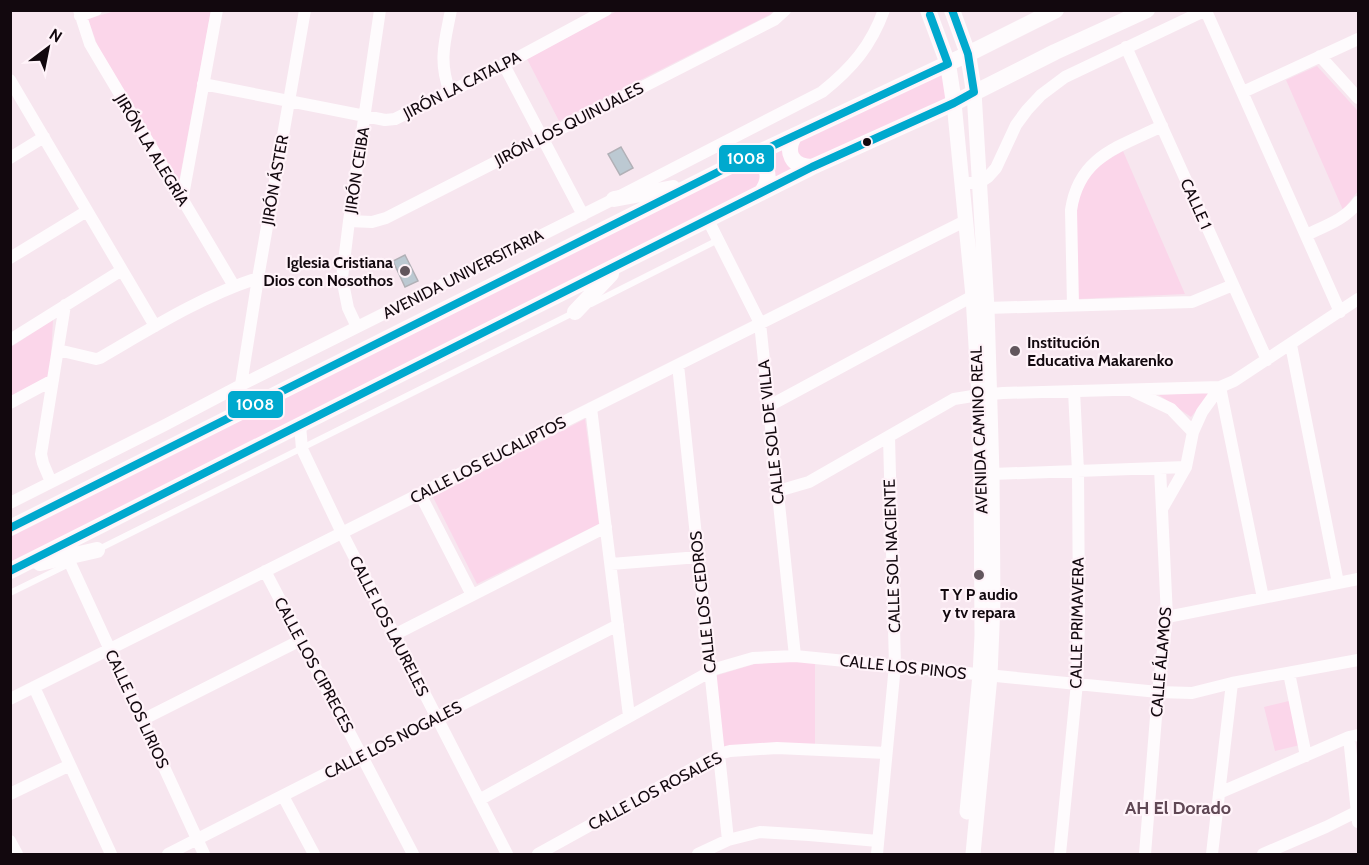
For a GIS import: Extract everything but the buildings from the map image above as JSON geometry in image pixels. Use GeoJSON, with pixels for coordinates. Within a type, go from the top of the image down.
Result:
{"type":"FeatureCollection","features":[{"type":"Feature","properties":{"kind":"main road","name":"AVENIDA CAMINO REAL"},"geometry":{"type":"LineString","coordinates":[[928,10],[948,63],[954,103]]}},
{"type":"Feature","properties":{"kind":"main road","name":"AVENIDA CAMINO REAL"},"geometry":{"type":"LineString","coordinates":[[952,10],[968,54],[974,92]]}},
{"type":"Feature","properties":{"kind":"main road","name":"AVENIDA UNIVERSITARIA"},"geometry":{"type":"LineString","coordinates":[[10,528],[691,185],[1056,10]]}},
{"type":"Feature","properties":{"kind":"main road"},"geometry":{"type":"LineString","coordinates":[[12,570],[812,167],[954,103],[1132,14],[1147,10]]}},
{"type":"Feature","properties":{"kind":"main road"},"geometry":{"type":"LineString","coordinates":[[795,135],[789,150],[792,157],[804,167],[812,167]]}},
{"type":"Feature","properties":{"kind":"main road"},"geometry":{"type":"LineString","coordinates":[[746,158],[755,159],[766,170],[768,178],[761,193]]}},
{"type":"Feature","properties":{"kind":"main road"},"geometry":{"type":"LineString","coordinates":[[614,199],[691,185]]}},
{"type":"Feature","properties":{"kind":"main road"},"geometry":{"type":"LineString","coordinates":[[575,312],[621,263]]}},
{"type":"Feature","properties":{"kind":"main road"},"geometry":{"type":"LineString","coordinates":[[12,570],[97,550]]}},
{"type":"Feature","properties":{"kind":"street"},"geometry":{"type":"LineString","coordinates":[[79,13],[96,10]]}},
{"type":"Feature","properties":{"kind":"street"},"geometry":{"type":"LineString","coordinates":[[182,201],[217,10]]}},
{"type":"Feature","properties":{"kind":"street","name":"JIRÓN ÁSTER"},"geometry":{"type":"LineString","coordinates":[[241,385],[305,10]]}},
{"type":"Feature","properties":{"kind":"street","name":"JIRÓN CEIBA"},"geometry":{"type":"LineString","coordinates":[[357,327],[348,308],[342,278],[380,10]]}},
{"type":"Feature","properties":{"kind":"street"},"geometry":{"type":"LineString","coordinates":[[450,92],[445,78],[442,55],[451,10]]}},
{"type":"Feature","properties":{"kind":"street","name":"JIRÓN LA CATALPA"},"geometry":{"type":"LineString","coordinates":[[203,84],[386,120],[395,119],[504,65],[606,10]]}},
{"type":"Feature","properties":{"kind":"street","name":"JIRÓN LOS QUINUALES"},"geometry":{"type":"LineString","coordinates":[[349,221],[372,222],[386,218],[774,20],[785,10]]}},
{"type":"Feature","properties":{"kind":"street","name":"AVENIDA UNIVERSITARIA"},"geometry":{"type":"LineString","coordinates":[[10,503],[822,92],[842,77],[859,58],[875,34],[885,10]]}},
{"type":"Feature","properties":{"kind":"street"},"geometry":{"type":"LineString","coordinates":[[962,183],[978,183],[988,177],[996,168],[1016,125],[1027,110],[1041,95],[1065,77],[1206,11],[1340,312]]}},
{"type":"Feature","properties":{"kind":"street","name":"JIRÓN LA ALEGRÍA"},"geometry":{"type":"LineString","coordinates":[[79,13],[90,44],[234,286]]}},
{"type":"Feature","properties":{"kind":"street"},"geometry":{"type":"LineString","coordinates":[[1243,92],[1359,39]]}},
{"type":"Feature","properties":{"kind":"street","name":"CALLE 1"},"geometry":{"type":"LineString","coordinates":[[1126,47],[1267,360]]}},
{"type":"Feature","properties":{"kind":"street"},"geometry":{"type":"LineString","coordinates":[[1320,56],[1359,98]]}},
{"type":"Feature","properties":{"kind":"street"},"geometry":{"type":"LineString","coordinates":[[504,65],[583,214]]}},
{"type":"Feature","properties":{"kind":"street"},"geometry":{"type":"LineString","coordinates":[[10,80],[155,326]]}},
{"type":"Feature","properties":{"kind":"street","name":"AVENIDA CAMINO REAL"},"geometry":{"type":"LineString","coordinates":[[973,855],[985,675],[982,603],[987,308],[974,92]]}},
{"type":"Feature","properties":{"kind":"street","name":"AVENIDA CAMINO REAL"},"geometry":{"type":"LineString","coordinates":[[954,103],[992,474],[993,602],[963,855]]}},
{"type":"Feature","properties":{"kind":"street"},"geometry":{"type":"LineString","coordinates":[[1073,305],[1071,210],[1073,196],[1079,183],[1102,155],[1162,126]]}},
{"type":"Feature","properties":{"kind":"street"},"geometry":{"type":"LineString","coordinates":[[10,158],[44,137]]}},
{"type":"Feature","properties":{"kind":"street"},"geometry":{"type":"LineString","coordinates":[[1306,235],[1340,219],[1359,202]]}},
{"type":"Feature","properties":{"kind":"street"},"geometry":{"type":"LineString","coordinates":[[10,258],[87,211]]}},
{"type":"Feature","properties":{"kind":"street","name":"CALLE SOL DE VILLA"},"geometry":{"type":"LineString","coordinates":[[708,220],[760,323],[795,656]]}},
{"type":"Feature","properties":{"kind":"street","name":"CALLE LOS EUCALIPTOS"},"geometry":{"type":"LineString","coordinates":[[10,699],[965,220]]}},
{"type":"Feature","properties":{"kind":"street"},"geometry":{"type":"LineString","coordinates":[[10,340],[122,270]]}},
{"type":"Feature","properties":{"kind":"street"},"geometry":{"type":"LineString","coordinates":[[58,350],[100,358],[155,326],[234,286],[258,278]]}},
{"type":"Feature","properties":{"kind":"street"},"geometry":{"type":"LineString","coordinates":[[987,308],[1192,302],[1233,285]]}},
{"type":"Feature","properties":{"kind":"street"},"geometry":{"type":"LineString","coordinates":[[769,406],[973,296]]}},
{"type":"Feature","properties":{"kind":"street"},"geometry":{"type":"LineString","coordinates":[[778,491],[809,482],[954,399],[985,394],[1220,387],[1234,381],[1291,345],[1359,299]]}},
{"type":"Feature","properties":{"kind":"street"},"geometry":{"type":"LineString","coordinates":[[51,482],[41,454],[65,305]]}},
{"type":"Feature","properties":{"kind":"street"},"geometry":{"type":"LineString","coordinates":[[1291,345],[1338,583]]}},
{"type":"Feature","properties":{"kind":"street","name":"CALLE LOS CEDROS"},"geometry":{"type":"LineString","coordinates":[[678,364],[728,840]]}},
{"type":"Feature","properties":{"kind":"street"},"geometry":{"type":"LineString","coordinates":[[10,403],[53,380]]}},
{"type":"Feature","properties":{"kind":"street"},"geometry":{"type":"LineString","coordinates":[[1162,509],[1186,467],[1192,432],[1202,412],[1220,387]]}},
{"type":"Feature","properties":{"kind":"street"},"geometry":{"type":"LineString","coordinates":[[1220,387],[1263,598]]}},
{"type":"Feature","properties":{"kind":"street"},"geometry":{"type":"LineString","coordinates":[[1130,390],[1172,409],[1192,432]]}},
{"type":"Feature","properties":{"kind":"street","name":"CALLE PRIMAVERA"},"geometry":{"type":"LineString","coordinates":[[1060,855],[1077,683],[1079,620],[1078,471],[1074,392]]}},
{"type":"Feature","properties":{"kind":"street"},"geometry":{"type":"LineString","coordinates":[[591,408],[629,716]]}},
{"type":"Feature","properties":{"kind":"street","name":"CALLE LOS LAURELES"},"geometry":{"type":"LineString","coordinates":[[300,425],[302,449],[342,533],[507,855]]}},
{"type":"Feature","properties":{"kind":"street","name":"CALLE SOL NACIENTE"},"geometry":{"type":"LineString","coordinates":[[877,855],[896,665],[889,437]]}},
{"type":"Feature","properties":{"kind":"street"},"geometry":{"type":"LineString","coordinates":[[992,474],[1186,467]]}},
{"type":"Feature","properties":{"kind":"street","name":"CALLE ÁLAMOS"},"geometry":{"type":"LineString","coordinates":[[1145,855],[1158,692],[1167,617],[1160,468]]}},
{"type":"Feature","properties":{"kind":"street"},"geometry":{"type":"LineString","coordinates":[[420,494],[472,595]]}},
{"type":"Feature","properties":{"kind":"street"},"geometry":{"type":"LineString","coordinates":[[394,635],[606,526]]}},
{"type":"Feature","properties":{"kind":"street"},"geometry":{"type":"LineString","coordinates":[[611,564],[699,556]]}},
{"type":"Feature","properties":{"kind":"street","name":"CALLE LOS LIRIOS"},"geometry":{"type":"LineString","coordinates":[[70,563],[204,855]]}},
{"type":"Feature","properties":{"kind":"street","name":"CALLE LOS CIPRECES"},"geometry":{"type":"LineString","coordinates":[[265,571],[413,855]]}},
{"type":"Feature","properties":{"kind":"street"},"geometry":{"type":"LineString","coordinates":[[1167,617],[1359,579]]}},
{"type":"Feature","properties":{"kind":"street","name":"CALLE LOS NOGALES"},"geometry":{"type":"LineString","coordinates":[[168,855],[618,625]]}},
{"type":"Feature","properties":{"kind":"street"},"geometry":{"type":"LineString","coordinates":[[142,720],[301,640]]}},
{"type":"Feature","properties":{"kind":"street","name":"CALLE LOS PINOS"},"geometry":{"type":"LineString","coordinates":[[479,800],[710,671],[753,658],[795,656],[1158,692],[1192,693],[1232,683],[1356,660]]}},
{"type":"Feature","properties":{"kind":"street"},"geometry":{"type":"LineString","coordinates":[[1356,660],[1359,674]]}},
{"type":"Feature","properties":{"kind":"street"},"geometry":{"type":"LineString","coordinates":[[1289,673],[1306,756]]}},
{"type":"Feature","properties":{"kind":"street"},"geometry":{"type":"LineString","coordinates":[[1212,855],[1232,683]]}},
{"type":"Feature","properties":{"kind":"street"},"geometry":{"type":"LineString","coordinates":[[34,687],[111,855]]}},
{"type":"Feature","properties":{"kind":"street"},"geometry":{"type":"LineString","coordinates":[[1219,793],[1354,736],[1358,815],[1263,855]]}},
{"type":"Feature","properties":{"kind":"street","name":"CALLE LOS ROSALES"},"geometry":{"type":"LineString","coordinates":[[538,855],[719,754],[730,751],[777,748],[886,753]]}},
{"type":"Feature","properties":{"kind":"street"},"geometry":{"type":"LineString","coordinates":[[10,794],[70,765]]}},
{"type":"Feature","properties":{"kind":"street"},"geometry":{"type":"LineString","coordinates":[[283,796],[314,855]]}},
{"type":"Feature","properties":{"kind":"street"},"geometry":{"type":"LineString","coordinates":[[698,855],[728,840],[760,832],[878,842]]}},
{"type":"Feature","properties":{"kind":"street"},"geometry":{"type":"LineString","coordinates":[[10,841],[17,855]]}},
{"type":"Feature","properties":{"kind":"lane"},"geometry":{"type":"LineString","coordinates":[[10,593],[718,239]]}},
{"type":"Feature","properties":{"kind":"shaded area"},"geometry":{"type":"Polygon","coordinates":[[[115,11],[211,11],[179,182],[98,47],[88,19],[115,11]]]}},
{"type":"Feature","properties":{"kind":"shaded area"},"geometry":{"type":"Polygon","coordinates":[[[617,11],[774,11],[559,121],[527,59],[617,11]]]}},
{"type":"Feature","properties":{"kind":"shaded area"},"geometry":{"type":"Polygon","coordinates":[[[1317,66],[1358,111],[1358,191],[1343,210],[1286,80],[1317,66]]]}},
{"type":"Feature","properties":{"kind":"shaded area"},"geometry":{"type":"Polygon","coordinates":[[[943,72],[947,100],[11,566],[11,534],[743,165],[943,72]]]}},
{"type":"Feature","properties":{"kind":"shaded area"},"geometry":{"type":"Polygon","coordinates":[[[1123,151],[1185,294],[1078,299],[1077,208],[1079,196],[1090,175],[1102,164],[1123,151]]]}},
{"type":"Feature","properties":{"kind":"shaded area"},"geometry":{"type":"Polygon","coordinates":[[[53,320],[50,375],[11,396],[11,347],[53,320]]]}},
{"type":"Feature","properties":{"kind":"shaded area"},"geometry":{"type":"Polygon","coordinates":[[[1211,392],[1191,417],[1159,395],[1211,392]]]}},
{"type":"Feature","properties":{"kind":"shaded area"},"geometry":{"type":"Polygon","coordinates":[[[585,419],[599,524],[477,584],[433,497],[585,419]]]}},
{"type":"Feature","properties":{"kind":"shaded area"},"geometry":{"type":"Polygon","coordinates":[[[795,661],[815,663],[815,744],[722,748],[715,676],[755,664],[795,661]]]}},
{"type":"Feature","properties":{"kind":"shaded area"},"geometry":{"type":"Polygon","coordinates":[[[1289,701],[1300,745],[1275,751],[1264,707],[1289,701]]]}},
{"type":"Feature","properties":{"kind":"transit line","name":"1008"},"geometry":{"type":"LineString","coordinates":[[10,571],[812,167],[974,92],[968,54],[952,10]]}},
{"type":"Feature","properties":{"kind":"transit line","name":"1008"},"geometry":{"type":"LineString","coordinates":[[10,528],[734,164],[948,64],[930,15]]}},
{"type":"Feature","properties":{"kind":"place","name":"Iglesia Cristiana Dios con Nosothos"},"geometry":{"type":"Point","coordinates":[405,271]}},
{"type":"Feature","properties":{"kind":"place","name":"Institución Educativa Makarenko"},"geometry":{"type":"Point","coordinates":[1015,351]}},
{"type":"Feature","properties":{"kind":"place","name":"T Y P audio y tv repara"},"geometry":{"type":"Point","coordinates":[979,575]}},
{"type":"Feature","properties":{"kind":"district","name":"AH El Dorado"},"geometry":{"type":"Point","coordinates":[1178,808]}}]}
